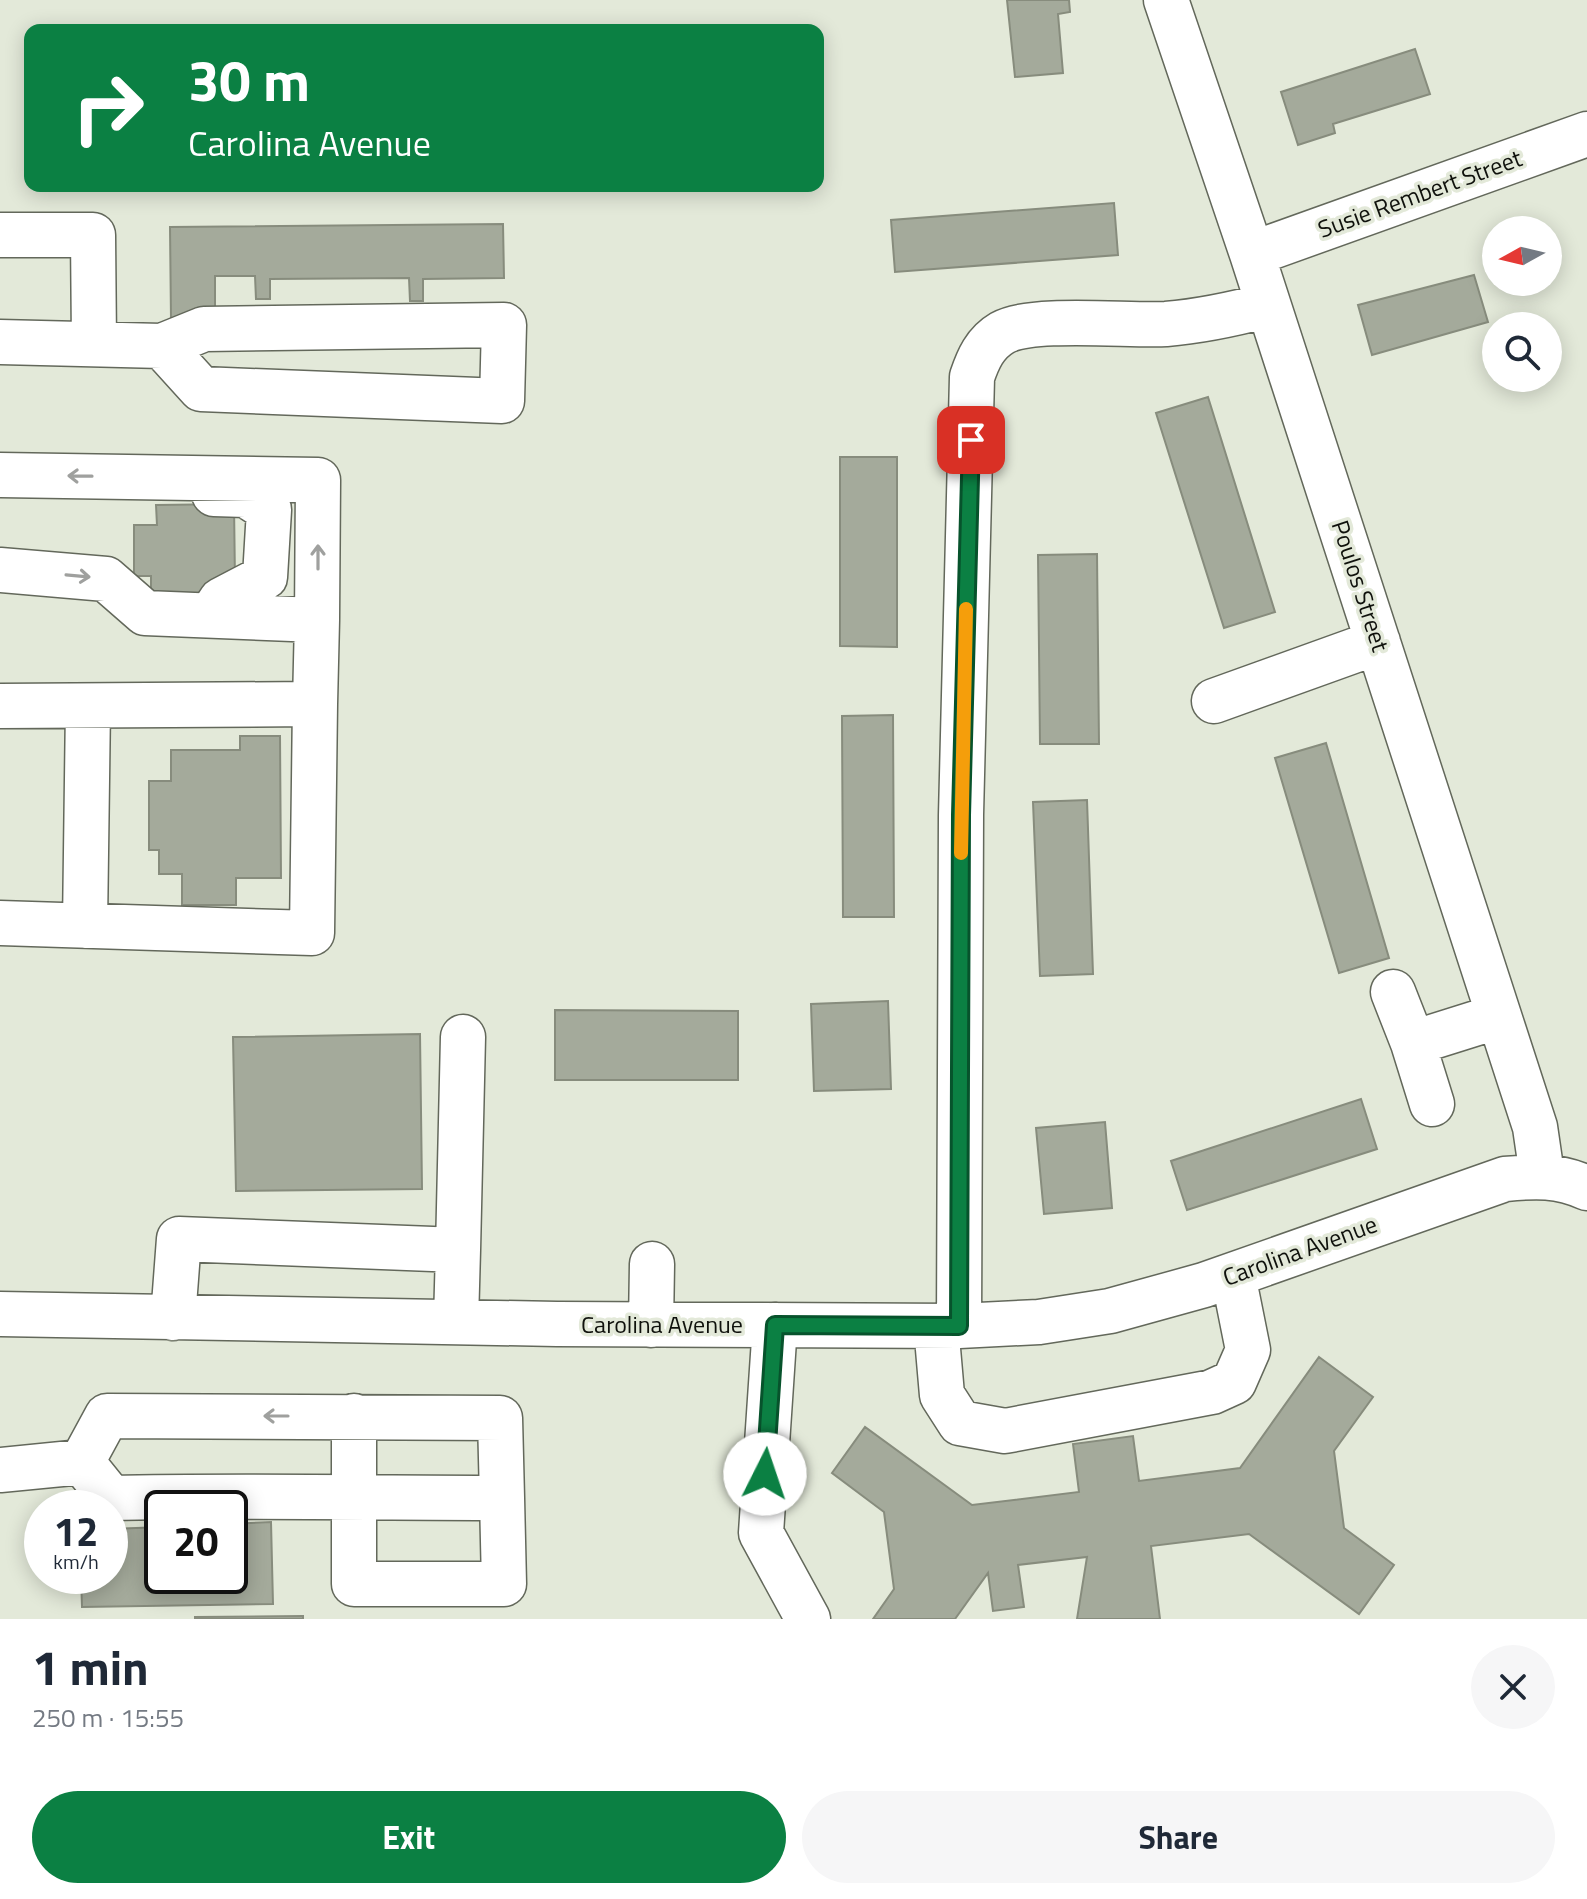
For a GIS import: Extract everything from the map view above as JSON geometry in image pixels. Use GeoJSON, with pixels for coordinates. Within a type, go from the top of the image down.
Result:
{"type":"FeatureCollection","features":[{"type":"Feature","properties":{"kind":"street","name":"Poulos Street"},"geometry":{"type":"LineString","coordinates":[[1166,0],[1252,254],[1535,1127],[1542,1175]]}},
{"type":"Feature","properties":{"kind":"street","name":"Susie Rembert Street"},"geometry":{"type":"LineString","coordinates":[[1252,254],[1587,134]]}},
{"type":"Feature","properties":{"kind":"street"},"geometry":{"type":"LineString","coordinates":[[0,235],[93,235],[94,343]]}},
{"type":"Feature","properties":{"kind":"street"},"geometry":{"type":"LineString","coordinates":[[1233,1275],[1248,1350],[1234,1382],[1212,1392],[1005,1431],[960,1423],[942,1395],[947,1326],[972,377],[978,358],[1000,334],[1029,325],[1164,324],[1217,319],[1268,305]]}},
{"type":"Feature","properties":{"kind":"street"},"geometry":{"type":"LineString","coordinates":[[0,342],[162,346],[204,329],[504,325],[502,401],[201,389],[162,346]]}},
{"type":"Feature","properties":{"kind":"street"},"geometry":{"type":"LineString","coordinates":[[0,475],[318,480],[312,933],[0,923]]}},
{"type":"Feature","properties":{"kind":"street"},"geometry":{"type":"LineString","coordinates":[[148,477],[166,493],[246,495],[269,510],[265,577],[221,600],[211,615]]}},
{"type":"Feature","properties":{"kind":"street"},"geometry":{"type":"LineString","coordinates":[[0,570],[106,579],[145,613],[317,620]]}},
{"type":"Feature","properties":{"kind":"street"},"geometry":{"type":"LineString","coordinates":[[1214,701],[1378,642]]}},
{"type":"Feature","properties":{"kind":"street"},"geometry":{"type":"LineString","coordinates":[[0,706],[315,704]]}},
{"type":"Feature","properties":{"kind":"street"},"geometry":{"type":"LineString","coordinates":[[85,926],[88,706]]}},
{"type":"Feature","properties":{"kind":"street"},"geometry":{"type":"LineString","coordinates":[[1393,992],[1432,1104]]}},
{"type":"Feature","properties":{"kind":"street"},"geometry":{"type":"LineString","coordinates":[[1413,1043],[1499,1016]]}},
{"type":"Feature","properties":{"kind":"street"},"geometry":{"type":"LineString","coordinates":[[456,1322],[463,1037]]}},
{"type":"Feature","properties":{"kind":"street","name":"Carolina Avenue"},"geometry":{"type":"LineString","coordinates":[[0,1314],[651,1325],[947,1326],[1039,1322],[1110,1311],[1204,1285],[1485,1184],[1542,1175],[1587,1188]]}},
{"type":"Feature","properties":{"kind":"street"},"geometry":{"type":"LineString","coordinates":[[173,1318],[179,1239],[458,1250]]}},
{"type":"Feature","properties":{"kind":"street"},"geometry":{"type":"LineString","coordinates":[[651,1325],[652,1264]]}},
{"type":"Feature","properties":{"kind":"street"},"geometry":{"type":"LineString","coordinates":[[775,1325],[761,1533],[808,1619]]}},
{"type":"Feature","properties":{"kind":"street"},"geometry":{"type":"LineString","coordinates":[[82,1462],[107,1416],[354,1416],[500,1418],[504,1584],[354,1584],[354,1416]]}},
{"type":"Feature","properties":{"kind":"street"},"geometry":{"type":"LineString","coordinates":[[0,1470],[82,1462]]}},
{"type":"Feature","properties":{"kind":"street"},"geometry":{"type":"LineString","coordinates":[[82,1462],[111,1498],[502,1498]]}},
{"type":"Feature","properties":{"kind":"building"},"geometry":{"type":"Polygon","coordinates":[[[1007,0],[1069,0],[1070,12],[1058,14],[1063,73],[1015,77],[1007,0]]]}},
{"type":"Feature","properties":{"kind":"building"},"geometry":{"type":"Polygon","coordinates":[[[1415,49],[1430,94],[1333,124],[1335,133],[1298,145],[1281,92],[1415,49]]]}},
{"type":"Feature","properties":{"kind":"building"},"geometry":{"type":"Polygon","coordinates":[[[1114,203],[1118,255],[895,272],[891,220],[1114,203]]]}},
{"type":"Feature","properties":{"kind":"building"},"geometry":{"type":"Polygon","coordinates":[[[503,224],[504,278],[423,279],[423,301],[410,301],[409,278],[270,279],[270,299],[256,299],[255,276],[215,276],[215,320],[171,320],[170,227],[503,224]]]}},
{"type":"Feature","properties":{"kind":"building"},"geometry":{"type":"Polygon","coordinates":[[[1474,275],[1485,312],[1482,312],[1482,324],[1372,355],[1358,305],[1474,275]]]}},
{"type":"Feature","properties":{"kind":"building"},"geometry":{"type":"Polygon","coordinates":[[[1208,397],[1275,612],[1224,628],[1156,413],[1208,397]]]}},
{"type":"Feature","properties":{"kind":"building"},"geometry":{"type":"Polygon","coordinates":[[[840,457],[897,457],[897,647],[840,646],[840,457]]]}},
{"type":"Feature","properties":{"kind":"building"},"geometry":{"type":"Polygon","coordinates":[[[234,504],[235,582],[211,597],[151,598],[151,576],[134,576],[134,525],[157,525],[156,505],[234,504]]]}},
{"type":"Feature","properties":{"kind":"building"},"geometry":{"type":"Polygon","coordinates":[[[1097,554],[1099,744],[1040,744],[1038,555],[1097,554]]]}},
{"type":"Feature","properties":{"kind":"building"},"geometry":{"type":"Polygon","coordinates":[[[893,715],[894,917],[843,917],[842,716],[893,715]]]}},
{"type":"Feature","properties":{"kind":"building"},"geometry":{"type":"Polygon","coordinates":[[[240,736],[280,736],[281,878],[236,878],[236,905],[182,905],[182,874],[159,874],[159,850],[149,850],[149,781],[171,781],[171,750],[240,750],[240,736]]]}},
{"type":"Feature","properties":{"kind":"building"},"geometry":{"type":"Polygon","coordinates":[[[1326,743],[1389,958],[1339,973],[1275,758],[1326,743]]]}},
{"type":"Feature","properties":{"kind":"building"},"geometry":{"type":"Polygon","coordinates":[[[1087,800],[1093,974],[1040,976],[1033,802],[1087,800]]]}},
{"type":"Feature","properties":{"kind":"building"},"geometry":{"type":"Polygon","coordinates":[[[888,1001],[891,1089],[814,1091],[811,1004],[888,1001]]]}},
{"type":"Feature","properties":{"kind":"building"},"geometry":{"type":"Polygon","coordinates":[[[555,1010],[738,1011],[738,1080],[555,1080],[555,1010]]]}},
{"type":"Feature","properties":{"kind":"building"},"geometry":{"type":"Polygon","coordinates":[[[420,1034],[422,1189],[236,1191],[233,1037],[420,1034]]]}},
{"type":"Feature","properties":{"kind":"building"},"geometry":{"type":"Polygon","coordinates":[[[1361,1099],[1377,1149],[1187,1210],[1171,1161],[1361,1099]]]}},
{"type":"Feature","properties":{"kind":"building"},"geometry":{"type":"Polygon","coordinates":[[[1105,1122],[1112,1208],[1044,1214],[1036,1128],[1105,1122]]]}},
{"type":"Feature","properties":{"kind":"building"},"geometry":{"type":"Polygon","coordinates":[[[1319,1357],[1373,1397],[1334,1451],[1344,1528],[1394,1565],[1359,1614],[1249,1534],[1151,1546],[1160,1619],[1077,1619],[1087,1557],[1018,1565],[1024,1607],[993,1611],[988,1573],[955,1619],[873,1619],[894,1589],[884,1512],[832,1473],[865,1427],[972,1505],[1079,1492],[1073,1444],[1133,1436],[1139,1481],[1240,1468],[1319,1357]]]}},
{"type":"Feature","properties":{"kind":"building"},"geometry":{"type":"Polygon","coordinates":[[[271,1522],[273,1604],[82,1607],[82,1594],[128,1594],[128,1528],[144,1528],[144,1594],[248,1594],[248,1523],[271,1522]]]}},
{"type":"Feature","properties":{"kind":"building"},"geometry":{"type":"Polygon","coordinates":[[[303,1616],[303,1619],[195,1619],[195,1617],[303,1616]]]}},
{"type":"Feature","properties":{"kind":"slow traffic"},"geometry":{"type":"LineString","coordinates":[[961,853],[966,609]]}},
{"type":"Feature","properties":{"kind":"route"},"geometry":{"type":"LineString","coordinates":[[765,1474],[775,1325],[959,1326],[961,815],[971,440]]}}]}
